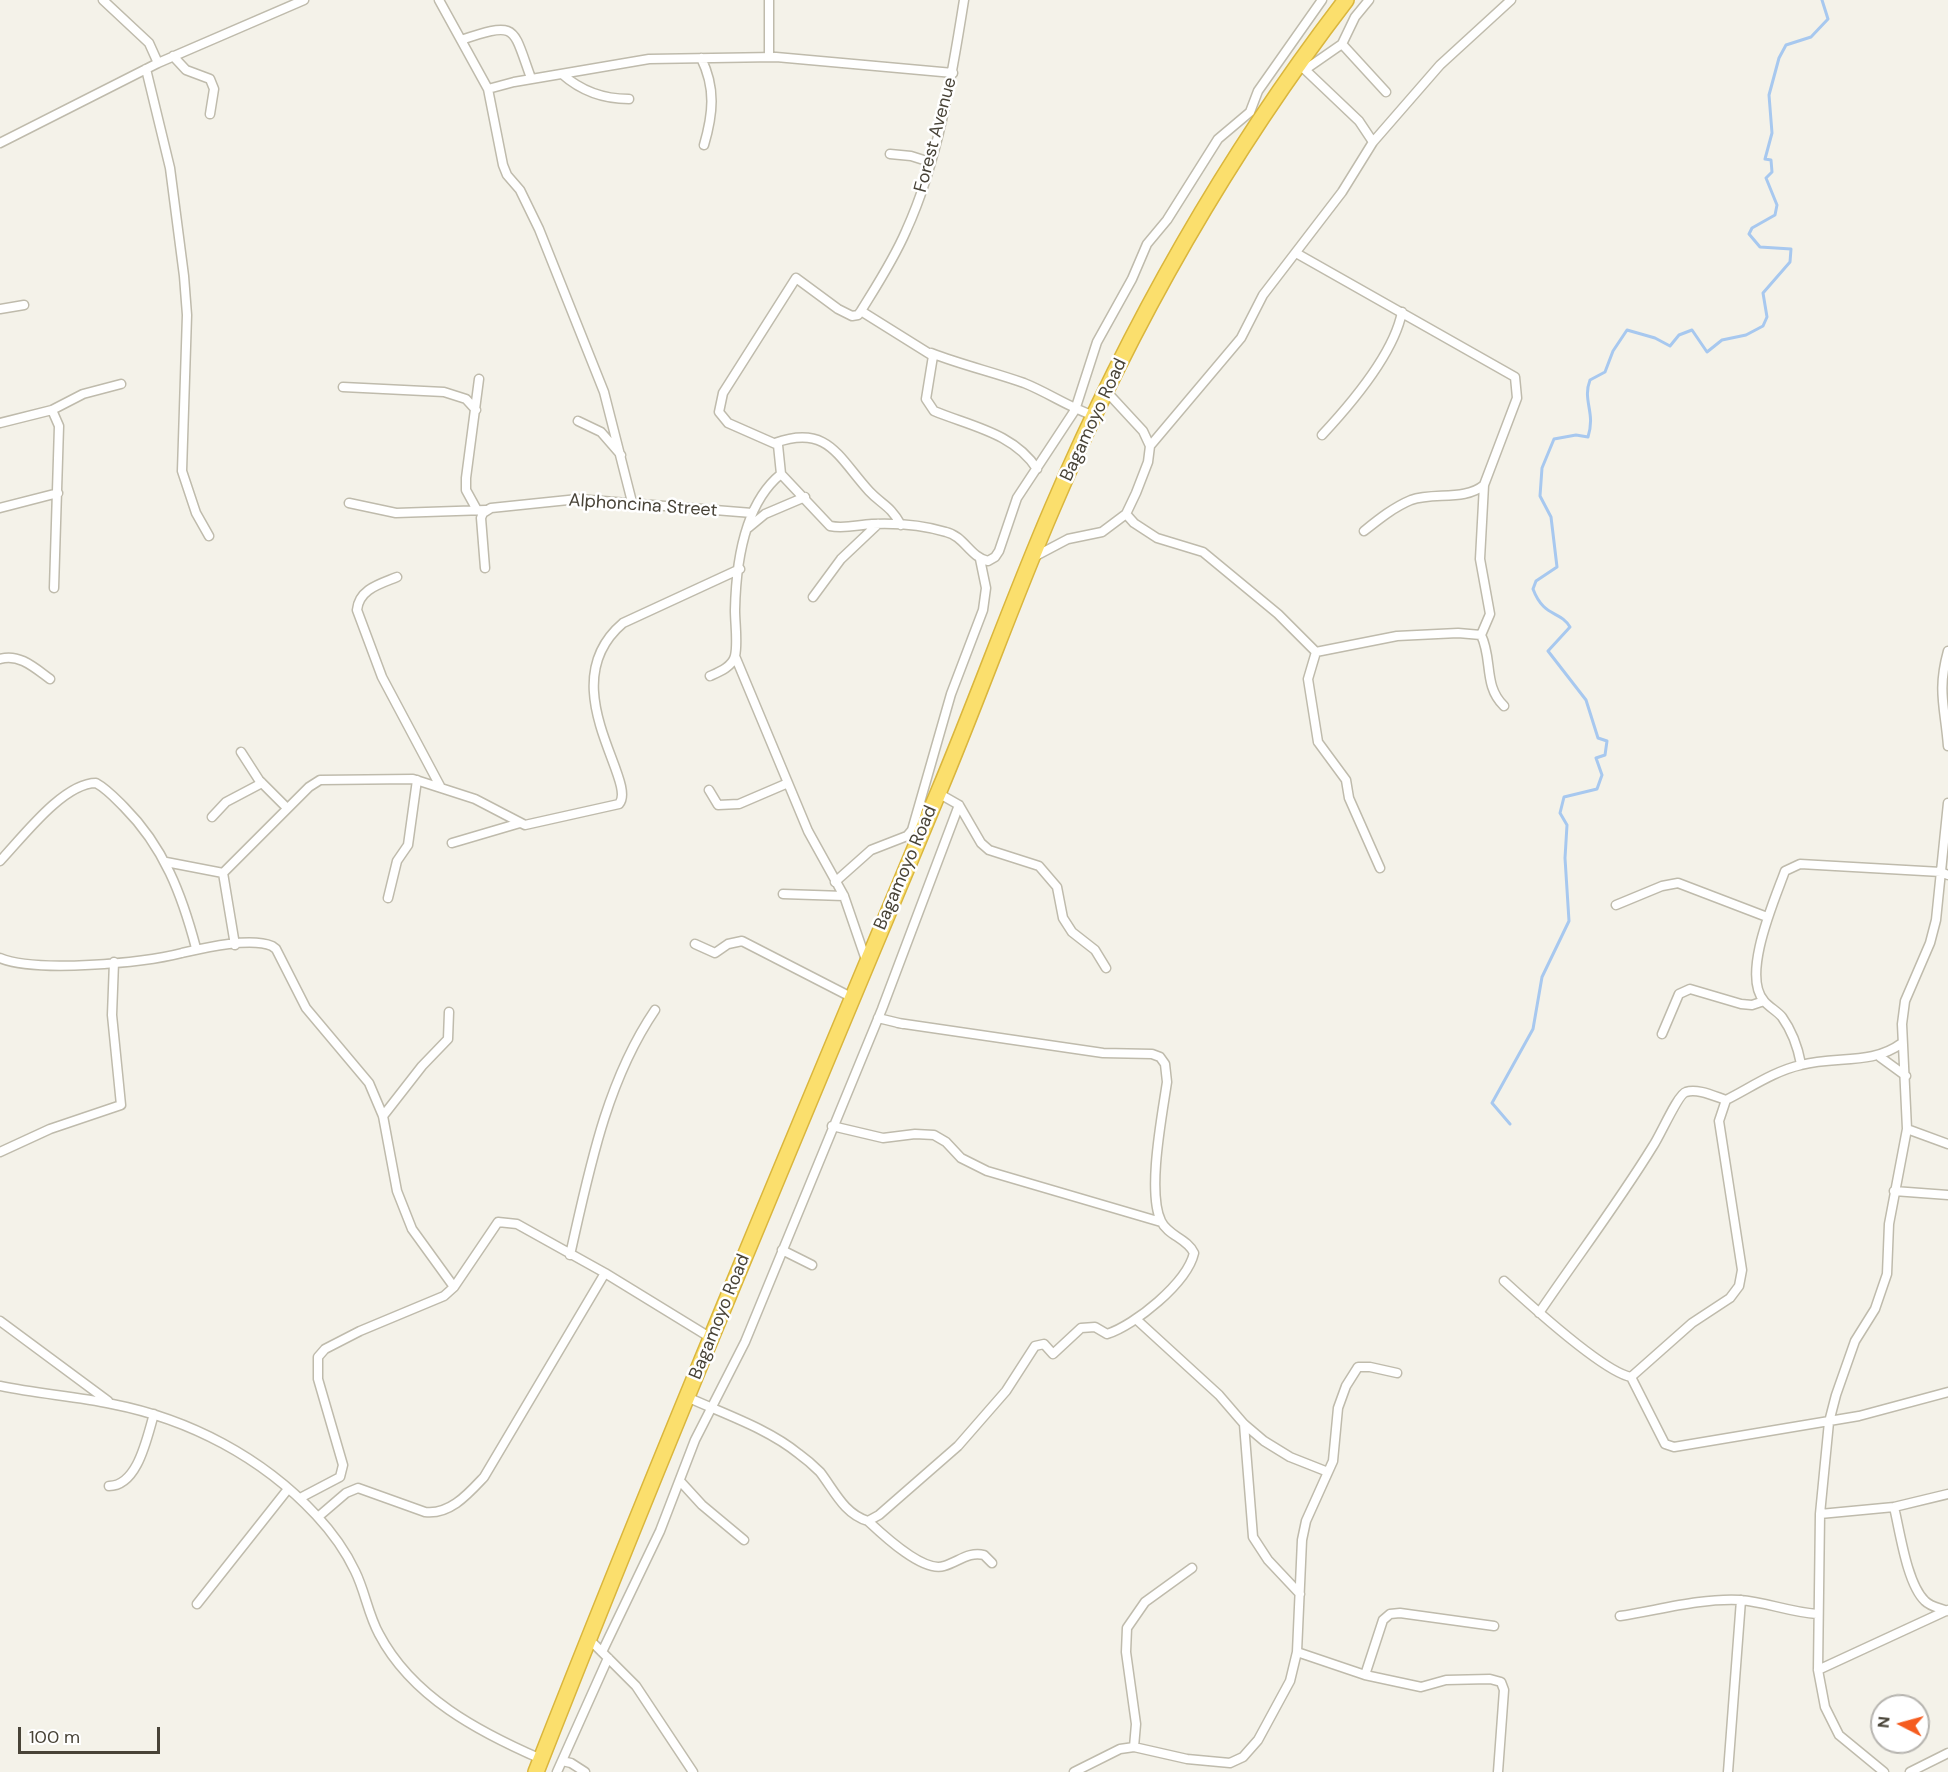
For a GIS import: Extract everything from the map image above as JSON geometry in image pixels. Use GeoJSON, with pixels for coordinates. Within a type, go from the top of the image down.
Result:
{"type":"FeatureCollection","features":[{"type":"Feature","properties":{"kind":"highway","name":"Bagamoyo Road"},"geometry":{"type":"LineString","coordinates":[[539,1766],[627,1540],[866,960],[938,793],[1032,559],[1106,391],[1196,224],[1264,111],[1302,66],[1346,0]]}},
{"type":"Feature","properties":{"kind":"street"},"geometry":{"type":"LineString","coordinates":[[103,0],[149,43],[158,63]]}},
{"type":"Feature","properties":{"kind":"street"},"geometry":{"type":"LineString","coordinates":[[0,143],[158,63],[304,0]]}},
{"type":"Feature","properties":{"kind":"street"},"geometry":{"type":"LineString","coordinates":[[439,0],[488,89],[503,165],[507,176],[520,190],[539,229],[604,392],[632,502]]}},
{"type":"Feature","properties":{"kind":"street"},"geometry":{"type":"LineString","coordinates":[[769,0],[769,57]]}},
{"type":"Feature","properties":{"kind":"street","name":"Forest Avenue"},"geometry":{"type":"LineString","coordinates":[[861,311],[906,231],[930,162],[953,73],[964,0]]}},
{"type":"Feature","properties":{"kind":"street"},"geometry":{"type":"LineString","coordinates":[[1095,416],[1075,410],[1030,386],[930,353],[861,311],[858,315],[847,314],[801,279],[796,278],[718,405],[721,418],[728,423],[775,443],[780,449],[778,468],[781,474],[830,526],[901,525],[952,534],[980,559],[988,561],[995,557],[1017,498],[1075,410],[1098,342],[1132,279],[1147,244],[1167,220],[1218,139],[1250,112],[1258,91],[1322,0]]}},
{"type":"Feature","properties":{"kind":"street"},"geometry":{"type":"LineString","coordinates":[[1369,0],[1355,16],[1342,44],[1302,66],[1359,121],[1373,142]]}},
{"type":"Feature","properties":{"kind":"street"},"geometry":{"type":"LineString","coordinates":[[1032,559],[1068,539],[1102,532],[1126,514],[1143,477],[1150,446],[1241,338],[1263,296],[1342,192],[1373,142],[1440,64],[1511,0]]}},
{"type":"Feature","properties":{"kind":"street"},"geometry":{"type":"LineString","coordinates":[[461,40],[498,28],[510,31],[517,37],[531,78]]}},
{"type":"Feature","properties":{"kind":"street"},"geometry":{"type":"LineString","coordinates":[[1342,44],[1386,93]]}},
{"type":"Feature","properties":{"kind":"street"},"geometry":{"type":"LineString","coordinates":[[173,56],[186,70],[205,76],[213,83],[214,96],[210,114]]}},
{"type":"Feature","properties":{"kind":"street"},"geometry":{"type":"LineString","coordinates":[[488,89],[531,78],[649,59],[769,57],[953,73]]}},
{"type":"Feature","properties":{"kind":"street"},"geometry":{"type":"LineString","coordinates":[[701,58],[709,75],[713,100],[704,145]]}},
{"type":"Feature","properties":{"kind":"street"},"geometry":{"type":"LineString","coordinates":[[146,69],[170,168],[184,276],[187,315],[182,471],[196,513],[209,536]]}},
{"type":"Feature","properties":{"kind":"street"},"geometry":{"type":"LineString","coordinates":[[562,74],[577,85],[602,97],[629,99]]}},
{"type":"Feature","properties":{"kind":"street"},"geometry":{"type":"LineString","coordinates":[[890,154],[911,156],[930,162]]}},
{"type":"Feature","properties":{"kind":"street"},"geometry":{"type":"LineString","coordinates":[[1296,253],[1515,377],[1517,398],[1484,485],[1480,559],[1490,614],[1481,635],[1485,643],[1490,686],[1496,698],[1504,706]]}},
{"type":"Feature","properties":{"kind":"street"},"geometry":{"type":"LineString","coordinates":[[0,309],[24,305]]}},
{"type":"Feature","properties":{"kind":"street"},"geometry":{"type":"LineString","coordinates":[[1322,435],[1361,390],[1393,337],[1402,312]]}},
{"type":"Feature","properties":{"kind":"street"},"geometry":{"type":"LineString","coordinates":[[930,353],[934,360],[926,399],[934,411],[965,421],[996,435],[1027,454],[1037,469]]}},
{"type":"Feature","properties":{"kind":"street"},"geometry":{"type":"LineString","coordinates":[[479,379],[466,490],[481,510],[486,568]]}},
{"type":"Feature","properties":{"kind":"street"},"geometry":{"type":"LineString","coordinates":[[0,423],[52,410],[83,394],[121,384]]}},
{"type":"Feature","properties":{"kind":"street"},"geometry":{"type":"LineString","coordinates":[[343,387],[451,393],[466,399],[476,410]]}},
{"type":"Feature","properties":{"kind":"street"},"geometry":{"type":"LineString","coordinates":[[1106,391],[1143,431],[1150,446]]}},
{"type":"Feature","properties":{"kind":"street"},"geometry":{"type":"LineString","coordinates":[[52,410],[59,426],[54,588]]}},
{"type":"Feature","properties":{"kind":"street"},"geometry":{"type":"LineString","coordinates":[[578,421],[601,432],[621,455]]}},
{"type":"Feature","properties":{"kind":"street"},"geometry":{"type":"LineString","coordinates":[[775,443],[795,436],[820,439],[846,462],[874,496],[892,509],[901,525]]}},
{"type":"Feature","properties":{"kind":"street"},"geometry":{"type":"LineString","coordinates":[[781,474],[761,493],[747,528],[735,606],[735,656],[788,783],[843,896],[866,960]]}},
{"type":"Feature","properties":{"kind":"street"},"geometry":{"type":"LineString","coordinates":[[1364,531],[1395,508],[1413,500],[1469,493],[1484,485]]}},
{"type":"Feature","properties":{"kind":"street"},"geometry":{"type":"LineString","coordinates":[[0,508],[58,493]]}},
{"type":"Feature","properties":{"kind":"street"},"geometry":{"type":"LineString","coordinates":[[747,528],[765,514],[805,497]]}},
{"type":"Feature","properties":{"kind":"street","name":"Alphoncina Street"},"geometry":{"type":"LineString","coordinates":[[349,503],[396,513],[481,510],[570,499],[752,513]]}},
{"type":"Feature","properties":{"kind":"street"},"geometry":{"type":"LineString","coordinates":[[1126,514],[1134,523],[1157,538],[1203,552],[1284,619],[1316,652]]}},
{"type":"Feature","properties":{"kind":"street"},"geometry":{"type":"LineString","coordinates":[[813,597],[846,553],[878,524]]}},
{"type":"Feature","properties":{"kind":"street"},"geometry":{"type":"LineString","coordinates":[[835,882],[871,849],[907,836],[912,830],[951,694],[983,610],[986,588],[980,559]]}},
{"type":"Feature","properties":{"kind":"street"},"geometry":{"type":"LineString","coordinates":[[223,873],[309,787],[324,778],[417,780],[440,786],[492,807],[520,823],[530,825],[614,807],[622,801],[624,794],[620,774],[606,749],[596,716],[596,668],[604,644],[609,635],[623,623],[740,568]]}},
{"type":"Feature","properties":{"kind":"street"},"geometry":{"type":"LineString","coordinates":[[398,577],[365,592],[358,600],[358,616],[382,677],[440,786]]}},
{"type":"Feature","properties":{"kind":"street"},"geometry":{"type":"LineString","coordinates":[[1316,652],[1397,636],[1458,633],[1481,635]]}},
{"type":"Feature","properties":{"kind":"street"},"geometry":{"type":"LineString","coordinates":[[1948,651],[1941,677],[1940,694],[1948,746]]}},
{"type":"Feature","properties":{"kind":"street"},"geometry":{"type":"LineString","coordinates":[[1316,652],[1308,679],[1318,742],[1323,752],[1346,780],[1349,798],[1380,868]]}},
{"type":"Feature","properties":{"kind":"street"},"geometry":{"type":"LineString","coordinates":[[710,676],[729,666],[735,656]]}},
{"type":"Feature","properties":{"kind":"street"},"geometry":{"type":"LineString","coordinates":[[0,659],[6,657],[25,661],[50,679]]}},
{"type":"Feature","properties":{"kind":"street"},"geometry":{"type":"LineString","coordinates":[[241,752],[262,783],[287,808]]}},
{"type":"Feature","properties":{"kind":"street"},"geometry":{"type":"LineString","coordinates":[[388,898],[398,861],[408,845],[417,780]]}},
{"type":"Feature","properties":{"kind":"street"},"geometry":{"type":"LineString","coordinates":[[0,861],[60,799],[85,784],[96,783],[130,813],[166,862],[181,897],[196,948]]}},
{"type":"Feature","properties":{"kind":"street"},"geometry":{"type":"LineString","coordinates":[[212,818],[226,802],[262,783]]}},
{"type":"Feature","properties":{"kind":"street"},"geometry":{"type":"LineString","coordinates":[[709,790],[718,805],[732,806],[788,783]]}},
{"type":"Feature","properties":{"kind":"street"},"geometry":{"type":"LineString","coordinates":[[938,793],[959,804],[981,843],[989,850],[1040,866],[1057,887],[1063,918],[1072,932],[1095,950],[1106,968]]}},
{"type":"Feature","properties":{"kind":"street"},"geometry":{"type":"LineString","coordinates":[[1884,1772],[1855,1750],[1834,1729],[1826,1707],[1818,1670],[1820,1514],[1829,1422],[1855,1341],[1883,1291],[1887,1274],[1889,1224],[1907,1129],[1906,1076],[1902,1043],[1905,1001],[1934,928],[1944,874],[1948,803]]}},
{"type":"Feature","properties":{"kind":"street"},"geometry":{"type":"LineString","coordinates":[[557,1772],[711,1408],[745,1342],[878,1018],[959,804]]}},
{"type":"Feature","properties":{"kind":"street"},"geometry":{"type":"LineString","coordinates":[[452,843],[520,823]]}},
{"type":"Feature","properties":{"kind":"street"},"geometry":{"type":"LineString","coordinates":[[166,862],[223,873]]}},
{"type":"Feature","properties":{"kind":"street"},"geometry":{"type":"LineString","coordinates":[[1801,1064],[1796,1044],[1787,1026],[1764,1001],[1759,991],[1758,961],[1767,917],[1785,871],[1800,864],[1944,874]]}},
{"type":"Feature","properties":{"kind":"street"},"geometry":{"type":"LineString","coordinates":[[223,873],[235,945]]}},
{"type":"Feature","properties":{"kind":"street"},"geometry":{"type":"LineString","coordinates":[[1616,905],[1662,886],[1678,883],[1767,917]]}},
{"type":"Feature","properties":{"kind":"street"},"geometry":{"type":"LineString","coordinates":[[783,894],[843,896]]}},
{"type":"Feature","properties":{"kind":"street"},"geometry":{"type":"LineString","coordinates":[[696,944],[715,953],[728,944],[742,941],[851,997]]}},
{"type":"Feature","properties":{"kind":"street"},"geometry":{"type":"LineString","coordinates":[[0,957],[29,964],[114,962],[182,954],[196,948],[267,944],[276,949],[306,1008],[369,1083],[382,1116],[397,1191],[412,1229],[454,1287]]}},
{"type":"Feature","properties":{"kind":"street"},"geometry":{"type":"LineString","coordinates":[[0,1152],[50,1129],[121,1105],[112,1015],[114,962]]}},
{"type":"Feature","properties":{"kind":"street"},"geometry":{"type":"LineString","coordinates":[[1662,1034],[1679,994],[1683,990],[1690,989],[1752,1005],[1764,1001]]}},
{"type":"Feature","properties":{"kind":"street"},"geometry":{"type":"LineString","coordinates":[[570,1255],[606,1114],[627,1059],[655,1010]]}},
{"type":"Feature","properties":{"kind":"street"},"geometry":{"type":"LineString","coordinates":[[382,1116],[422,1066],[448,1039],[449,1012]]}},
{"type":"Feature","properties":{"kind":"street"},"geometry":{"type":"LineString","coordinates":[[878,1018],[986,1042],[1053,1052]]}},
{"type":"Feature","properties":{"kind":"street"},"geometry":{"type":"LineString","coordinates":[[868,1521],[879,1515],[958,1446],[1006,1390],[1035,1346],[1044,1344],[1053,1354],[1081,1328],[1095,1327],[1107,1334],[1137,1320],[1177,1281],[1194,1253],[1187,1243],[1175,1236],[1161,1222],[1155,1205],[1167,1072],[1166,1064],[1160,1057],[1152,1054],[1103,1053],[898,1023]]}},
{"type":"Feature","properties":{"kind":"street"},"geometry":{"type":"LineString","coordinates":[[1632,1377],[1692,1323],[1730,1298],[1739,1286],[1741,1261],[1719,1120],[1726,1100],[1772,1075],[1801,1064],[1880,1057],[1902,1043]]}},
{"type":"Feature","properties":{"kind":"street"},"geometry":{"type":"LineString","coordinates":[[1880,1057],[1906,1076]]}},
{"type":"Feature","properties":{"kind":"street"},"geometry":{"type":"LineString","coordinates":[[1539,1313],[1623,1195],[1667,1124],[1678,1097],[1686,1091],[1701,1092],[1726,1100]]}},
{"type":"Feature","properties":{"kind":"street"},"geometry":{"type":"LineString","coordinates":[[832,1126],[883,1138],[915,1134],[934,1135],[946,1142],[961,1158],[987,1172],[1161,1222]]}},
{"type":"Feature","properties":{"kind":"street"},"geometry":{"type":"LineString","coordinates":[[1907,1129],[1948,1144]]}},
{"type":"Feature","properties":{"kind":"street"},"geometry":{"type":"LineString","coordinates":[[1894,1191],[1948,1195]]}},
{"type":"Feature","properties":{"kind":"street"},"geometry":{"type":"LineString","coordinates":[[300,1498],[340,1478],[344,1465],[318,1379],[318,1357],[325,1349],[360,1331],[432,1303],[454,1287],[498,1222],[517,1224],[605,1273],[711,1338]]}},
{"type":"Feature","properties":{"kind":"street"},"geometry":{"type":"LineString","coordinates":[[782,1250],[812,1265]]}},
{"type":"Feature","properties":{"kind":"street"},"geometry":{"type":"LineString","coordinates":[[318,1517],[346,1493],[358,1488],[425,1512],[436,1513],[464,1498],[484,1477],[605,1273]]}},
{"type":"Feature","properties":{"kind":"street"},"geometry":{"type":"LineString","coordinates":[[1504,1281],[1539,1313],[1614,1370],[1632,1377],[1665,1444],[1669,1447],[1829,1422],[1892,1409],[1948,1392]]}},
{"type":"Feature","properties":{"kind":"street"},"geometry":{"type":"LineString","coordinates":[[1137,1320],[1219,1395],[1244,1424],[1264,1441],[1290,1457],[1328,1472]]}},
{"type":"Feature","properties":{"kind":"street"},"geometry":{"type":"LineString","coordinates":[[0,1321],[111,1403]]}},
{"type":"Feature","properties":{"kind":"street"},"geometry":{"type":"LineString","coordinates":[[1074,1772],[1120,1749],[1134,1747],[1218,1763],[1230,1763],[1243,1757],[1258,1740],[1290,1681],[1298,1652],[1300,1562],[1306,1521],[1333,1461],[1338,1408],[1346,1386],[1358,1367],[1370,1367],[1396,1373]]}},
{"type":"Feature","properties":{"kind":"street"},"geometry":{"type":"LineString","coordinates":[[0,1386],[111,1403],[154,1414],[227,1444],[300,1498],[318,1517],[354,1570],[378,1633],[394,1660],[453,1714],[539,1766]]}},
{"type":"Feature","properties":{"kind":"street"},"geometry":{"type":"LineString","coordinates":[[0,1393],[12,1388]]}},
{"type":"Feature","properties":{"kind":"street"},"geometry":{"type":"LineString","coordinates":[[687,1398],[763,1431],[798,1452],[819,1472],[836,1497],[849,1510],[933,1567],[942,1567],[975,1554],[984,1555],[992,1563]]}},
{"type":"Feature","properties":{"kind":"street"},"geometry":{"type":"LineString","coordinates":[[109,1486],[124,1483],[131,1474],[154,1414]]}},
{"type":"Feature","properties":{"kind":"street"},"geometry":{"type":"LineString","coordinates":[[1244,1424],[1253,1537],[1268,1560],[1300,1594]]}},
{"type":"Feature","properties":{"kind":"street"},"geometry":{"type":"LineString","coordinates":[[680,1481],[702,1505],[744,1540]]}},
{"type":"Feature","properties":{"kind":"street"},"geometry":{"type":"LineString","coordinates":[[197,1604],[288,1489]]}},
{"type":"Feature","properties":{"kind":"street"},"geometry":{"type":"LineString","coordinates":[[1820,1514],[1894,1507],[1948,1494]]}},
{"type":"Feature","properties":{"kind":"street"},"geometry":{"type":"LineString","coordinates":[[1894,1507],[1902,1544],[1917,1590],[1932,1606],[1948,1611]]}},
{"type":"Feature","properties":{"kind":"street"},"geometry":{"type":"LineString","coordinates":[[1134,1747],[1136,1724],[1126,1652],[1127,1628],[1145,1602],[1192,1568]]}},
{"type":"Feature","properties":{"kind":"street"},"geometry":{"type":"LineString","coordinates":[[1620,1616],[1726,1600],[1741,1600],[1778,1610],[1817,1614]]}},
{"type":"Feature","properties":{"kind":"street"},"geometry":{"type":"LineString","coordinates":[[1728,1772],[1741,1600]]}},
{"type":"Feature","properties":{"kind":"street"},"geometry":{"type":"LineString","coordinates":[[1818,1670],[1948,1611]]}},
{"type":"Feature","properties":{"kind":"street"},"geometry":{"type":"LineString","coordinates":[[1365,1675],[1383,1620],[1390,1614],[1494,1626]]}},
{"type":"Feature","properties":{"kind":"street"},"geometry":{"type":"LineString","coordinates":[[589,1639],[636,1686],[693,1772]]}},
{"type":"Feature","properties":{"kind":"street"},"geometry":{"type":"LineString","coordinates":[[1298,1652],[1365,1675],[1421,1687],[1446,1680],[1490,1679],[1501,1682],[1504,1690],[1498,1772]]}},
{"type":"Feature","properties":{"kind":"street"},"geometry":{"type":"LineString","coordinates":[[1910,1772],[1948,1753]]}},
{"type":"Feature","properties":{"kind":"street"},"geometry":{"type":"LineString","coordinates":[[562,1761],[571,1763],[585,1772]]}},
{"type":"Feature","properties":{"kind":"waterway"},"geometry":{"type":"LineString","coordinates":[[1510,1124],[1492,1103],[1533,1029],[1542,977],[1569,921],[1565,858],[1567,825],[1560,813],[1564,797],[1597,789],[1602,775],[1596,758],[1605,755],[1607,741],[1598,738],[1586,700],[1548,651],[1570,627],[1562,618],[1542,605],[1533,589],[1536,581],[1557,567],[1551,517],[1540,496],[1542,468],[1554,439],[1576,435],[1588,437],[1591,420],[1587,394],[1590,380],[1605,372],[1613,351],[1627,330],[1655,338],[1670,346],[1679,335],[1692,330],[1707,352],[1722,340],[1746,335],[1763,326],[1767,317],[1763,293],[1790,262],[1791,249],[1760,247],[1749,234],[1752,228],[1775,215],[1777,205],[1766,178],[1772,172],[1771,160],[1765,159],[1772,133],[1769,95],[1779,58],[1786,45],[1811,37],[1828,19],[1822,0]]}}]}
